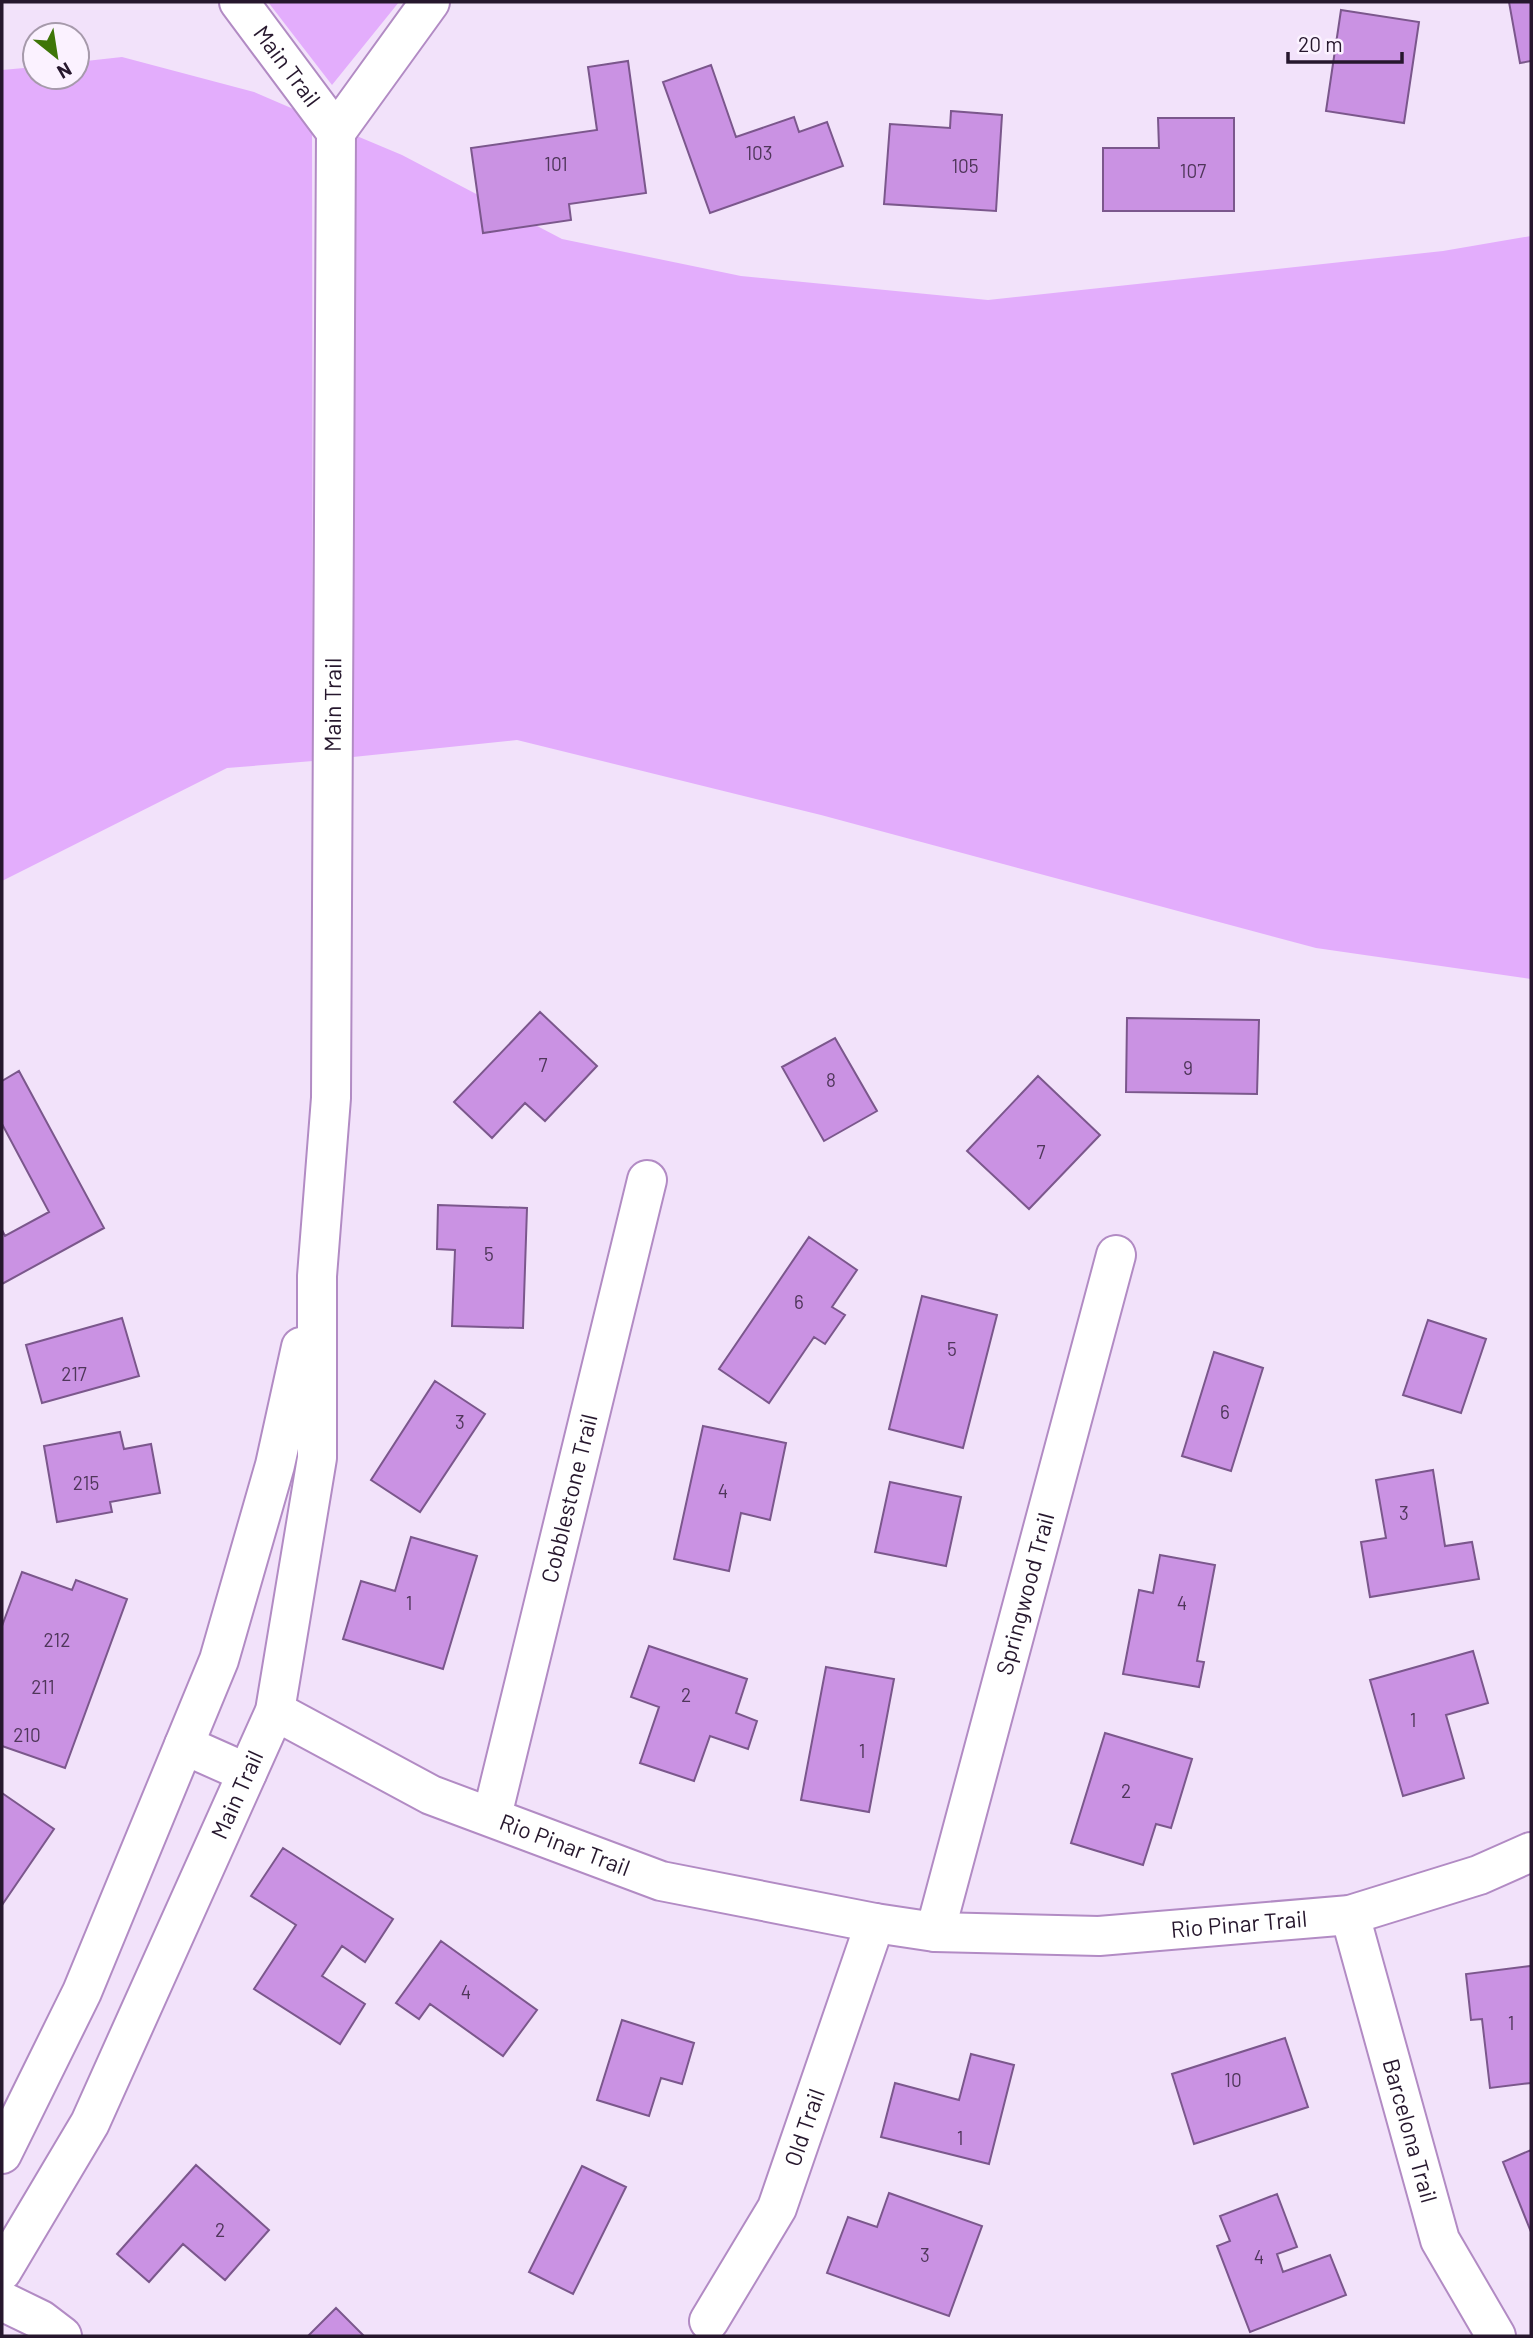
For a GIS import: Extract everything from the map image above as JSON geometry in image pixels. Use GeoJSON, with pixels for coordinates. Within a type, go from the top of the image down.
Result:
{"type":"FeatureCollection","features":[{"type":"Feature","properties":{"kind":"street","name":"Main Trail"},"geometry":{"type":"LineString","coordinates":[[239,2],[336,132]]}},
{"type":"Feature","properties":{"kind":"street","name":"Main Trail"},"geometry":{"type":"LineString","coordinates":[[7,2249],[90,2123],[275,1711],[317,1458],[317,1276],[331,1098],[336,132],[430,2]]}},
{"type":"Feature","properties":{"kind":"street","name":"Cobblestone Trail"},"geometry":{"type":"LineString","coordinates":[[492,1816],[647,1180]]}},
{"type":"Feature","properties":{"kind":"street","name":"Springwood Trail"},"geometry":{"type":"LineString","coordinates":[[935,1932],[1116,1255]]}},
{"type":"Feature","properties":{"kind":"street","name":"Main Trail"},"geometry":{"type":"LineString","coordinates":[[2,2154],[82,1992],[219,1660],[275,1465],[317,1276]]}},
{"type":"Feature","properties":{"kind":"street"},"geometry":{"type":"LineString","coordinates":[[233,1612],[288,1625]]}},
{"type":"Feature","properties":{"kind":"street","name":"Rio Pinar Trail"},"geometry":{"type":"LineString","coordinates":[[275,1711],[431,1795],[661,1881],[875,1923],[935,1932],[1099,1936],[1350,1915],[1479,1875],[1531,1852]]}},
{"type":"Feature","properties":{"kind":"street"},"geometry":{"type":"LineString","coordinates":[[184,1745],[247,1773]]}},
{"type":"Feature","properties":{"kind":"street","name":"Barcelona Trail"},"geometry":{"type":"LineString","coordinates":[[1350,1915],[1440,2240],[1496,2336]]}},
{"type":"Feature","properties":{"kind":"street","name":"Old Trail"},"geometry":{"type":"LineString","coordinates":[[709,2321],[777,2208],[875,1923]]}},
{"type":"Feature","properties":{"kind":"street"},"geometry":{"type":"LineString","coordinates":[[2,2301],[41,2320],[62,2336]]}},
{"type":"Feature","properties":{"kind":"shaded area"},"geometry":{"type":"Polygon","coordinates":[[[268,2],[399,2],[332,85],[268,2]]]}},
{"type":"Feature","properties":{"kind":"shaded area"},"geometry":{"type":"Polygon","coordinates":[[[122,57],[254,92],[312,117],[313,761],[227,768],[2,881],[2,70],[21,68],[21,91],[91,91],[91,60],[122,57]]]}},
{"type":"Feature","properties":{"kind":"shaded area"},"geometry":{"type":"Polygon","coordinates":[[[352,134],[402,155],[562,239],[741,276],[988,300],[1443,251],[1531,236],[1531,979],[1316,948],[821,815],[517,740],[353,757],[352,134]]]}},
{"type":"Feature","properties":{"kind":"building"},"geometry":{"type":"Polygon","coordinates":[[[1509,2],[1531,2],[1531,61],[1520,63],[1509,2]]]}},
{"type":"Feature","properties":{"kind":"building"},"geometry":{"type":"Polygon","coordinates":[[[1341,10],[1419,22],[1404,123],[1326,111],[1341,10]]]}},
{"type":"Feature","properties":{"kind":"building"},"geometry":{"type":"Polygon","coordinates":[[[628,61],[646,193],[569,204],[571,220],[483,233],[471,148],[597,130],[588,67],[628,61]]]}},
{"type":"Feature","properties":{"kind":"building"},"geometry":{"type":"Polygon","coordinates":[[[711,65],[736,137],[794,117],[799,132],[827,122],[843,166],[710,213],[663,82],[711,65]]]}},
{"type":"Feature","properties":{"kind":"building"},"geometry":{"type":"Polygon","coordinates":[[[951,111],[1002,115],[996,211],[884,204],[890,124],[950,128],[951,111]]]}},
{"type":"Feature","properties":{"kind":"building"},"geometry":{"type":"Polygon","coordinates":[[[1158,118],[1234,118],[1234,211],[1103,211],[1103,148],[1159,148],[1158,118]]]}},
{"type":"Feature","properties":{"kind":"building"},"geometry":{"type":"Polygon","coordinates":[[[540,1012],[597,1066],[545,1121],[525,1103],[492,1138],[454,1102],[540,1012]]]}},
{"type":"Feature","properties":{"kind":"building"},"geometry":{"type":"Polygon","coordinates":[[[1127,1018],[1259,1020],[1257,1094],[1126,1092],[1127,1018]]]}},
{"type":"Feature","properties":{"kind":"building"},"geometry":{"type":"Polygon","coordinates":[[[835,1038],[877,1111],[824,1141],[782,1067],[835,1038]]]}},
{"type":"Feature","properties":{"kind":"building"},"geometry":{"type":"Polygon","coordinates":[[[19,1071],[104,1228],[2,1284],[2,1230],[5,1236],[49,1212],[2,1124],[2,1081],[19,1071]]]}},
{"type":"Feature","properties":{"kind":"building"},"geometry":{"type":"Polygon","coordinates":[[[1038,1076],[1100,1135],[1029,1209],[967,1151],[1038,1076]]]}},
{"type":"Feature","properties":{"kind":"building"},"geometry":{"type":"Polygon","coordinates":[[[438,1205],[527,1208],[523,1328],[452,1326],[455,1250],[437,1249],[438,1205]]]}},
{"type":"Feature","properties":{"kind":"building"},"geometry":{"type":"Polygon","coordinates":[[[809,1237],[857,1270],[832,1307],[845,1315],[825,1344],[814,1337],[769,1403],[719,1369],[809,1237]]]}},
{"type":"Feature","properties":{"kind":"building"},"geometry":{"type":"Polygon","coordinates":[[[922,1296],[997,1315],[963,1448],[889,1429],[922,1296]]]}},
{"type":"Feature","properties":{"kind":"building"},"geometry":{"type":"Polygon","coordinates":[[[122,1318],[139,1376],[42,1403],[26,1345],[122,1318]]]}},
{"type":"Feature","properties":{"kind":"building"},"geometry":{"type":"Polygon","coordinates":[[[1428,1320],[1486,1339],[1461,1413],[1403,1395],[1428,1320]]]}},
{"type":"Feature","properties":{"kind":"building"},"geometry":{"type":"Polygon","coordinates":[[[1214,1352],[1263,1368],[1231,1471],[1182,1456],[1214,1352]]]}},
{"type":"Feature","properties":{"kind":"building"},"geometry":{"type":"Polygon","coordinates":[[[435,1381],[485,1414],[420,1512],[371,1480],[435,1381]]]}},
{"type":"Feature","properties":{"kind":"building"},"geometry":{"type":"Polygon","coordinates":[[[703,1426],[786,1443],[770,1520],[741,1513],[729,1571],[674,1559],[703,1426]]]}},
{"type":"Feature","properties":{"kind":"building"},"geometry":{"type":"Polygon","coordinates":[[[120,1432],[124,1449],[151,1444],[160,1493],[110,1502],[112,1512],[57,1522],[44,1446],[120,1432]]]}},
{"type":"Feature","properties":{"kind":"building"},"geometry":{"type":"Polygon","coordinates":[[[1433,1470],[1445,1546],[1472,1542],[1479,1579],[1370,1597],[1361,1542],[1386,1538],[1376,1480],[1433,1470]]]}},
{"type":"Feature","properties":{"kind":"building"},"geometry":{"type":"Polygon","coordinates":[[[890,1482],[961,1497],[946,1566],[875,1552],[890,1482]]]}},
{"type":"Feature","properties":{"kind":"building"},"geometry":{"type":"Polygon","coordinates":[[[411,1537],[477,1556],[443,1669],[343,1639],[361,1581],[395,1591],[411,1537]]]}},
{"type":"Feature","properties":{"kind":"building"},"geometry":{"type":"Polygon","coordinates":[[[1160,1555],[1215,1565],[1197,1661],[1204,1662],[1199,1687],[1123,1674],[1139,1590],[1153,1593],[1160,1555]]]}},
{"type":"Feature","properties":{"kind":"building"},"geometry":{"type":"Polygon","coordinates":[[[22,1572],[72,1590],[76,1580],[127,1599],[65,1768],[2,1746],[2,1626],[22,1572]]]}},
{"type":"Feature","properties":{"kind":"building"},"geometry":{"type":"Polygon","coordinates":[[[649,1646],[747,1679],[736,1713],[757,1721],[748,1749],[710,1736],[694,1781],[640,1763],[659,1707],[631,1697],[649,1646]]]}},
{"type":"Feature","properties":{"kind":"building"},"geometry":{"type":"Polygon","coordinates":[[[1473,1651],[1488,1703],[1446,1715],[1464,1778],[1403,1796],[1370,1680],[1473,1651]]]}},
{"type":"Feature","properties":{"kind":"building"},"geometry":{"type":"Polygon","coordinates":[[[826,1667],[894,1679],[869,1812],[801,1800],[826,1667]]]}},
{"type":"Feature","properties":{"kind":"building"},"geometry":{"type":"Polygon","coordinates":[[[1105,1733],[1192,1759],[1171,1828],[1156,1824],[1143,1865],[1071,1843],[1105,1733]]]}},
{"type":"Feature","properties":{"kind":"building"},"geometry":{"type":"Polygon","coordinates":[[[2,1793],[54,1829],[2,1905],[2,1793]]]}},
{"type":"Feature","properties":{"kind":"building"},"geometry":{"type":"Polygon","coordinates":[[[283,1848],[393,1919],[365,1962],[342,1946],[322,1976],[365,2004],[340,2044],[254,1989],[296,1925],[251,1896],[283,1848]]]}},
{"type":"Feature","properties":{"kind":"building"},"geometry":{"type":"Polygon","coordinates":[[[441,1941],[537,2010],[503,2056],[430,2004],[419,2019],[396,2003],[441,1941]]]}},
{"type":"Feature","properties":{"kind":"building"},"geometry":{"type":"Polygon","coordinates":[[[1531,1966],[1531,2083],[1490,2088],[1482,2019],[1471,2020],[1466,1974],[1531,1966]]]}},
{"type":"Feature","properties":{"kind":"building"},"geometry":{"type":"Polygon","coordinates":[[[622,2020],[694,2043],[682,2084],[661,2078],[649,2116],[597,2100],[622,2020]]]}},
{"type":"Feature","properties":{"kind":"building"},"geometry":{"type":"Polygon","coordinates":[[[1285,2038],[1308,2107],[1194,2144],[1172,2074],[1285,2038]]]}},
{"type":"Feature","properties":{"kind":"building"},"geometry":{"type":"Polygon","coordinates":[[[971,2054],[1014,2065],[989,2164],[881,2137],[895,2083],[959,2100],[971,2054]]]}},
{"type":"Feature","properties":{"kind":"building"},"geometry":{"type":"Polygon","coordinates":[[[1531,2150],[1531,2232],[1503,2162],[1531,2150]]]}},
{"type":"Feature","properties":{"kind":"building"},"geometry":{"type":"Polygon","coordinates":[[[196,2165],[269,2230],[225,2280],[183,2244],[149,2282],[117,2254],[196,2165]]]}},
{"type":"Feature","properties":{"kind":"building"},"geometry":{"type":"Polygon","coordinates":[[[582,2166],[626,2187],[573,2294],[529,2272],[582,2166]]]}},
{"type":"Feature","properties":{"kind":"building"},"geometry":{"type":"Polygon","coordinates":[[[889,2193],[982,2226],[949,2316],[827,2273],[848,2217],[877,2227],[889,2193]]]}},
{"type":"Feature","properties":{"kind":"building"},"geometry":{"type":"Polygon","coordinates":[[[1277,2194],[1297,2247],[1277,2254],[1283,2272],[1330,2255],[1346,2295],[1250,2332],[1217,2246],[1230,2241],[1220,2216],[1277,2194]]]}},
{"type":"Feature","properties":{"kind":"building"},"geometry":{"type":"Polygon","coordinates":[[[336,2308],[364,2336],[308,2336],[336,2308]]]}}]}
